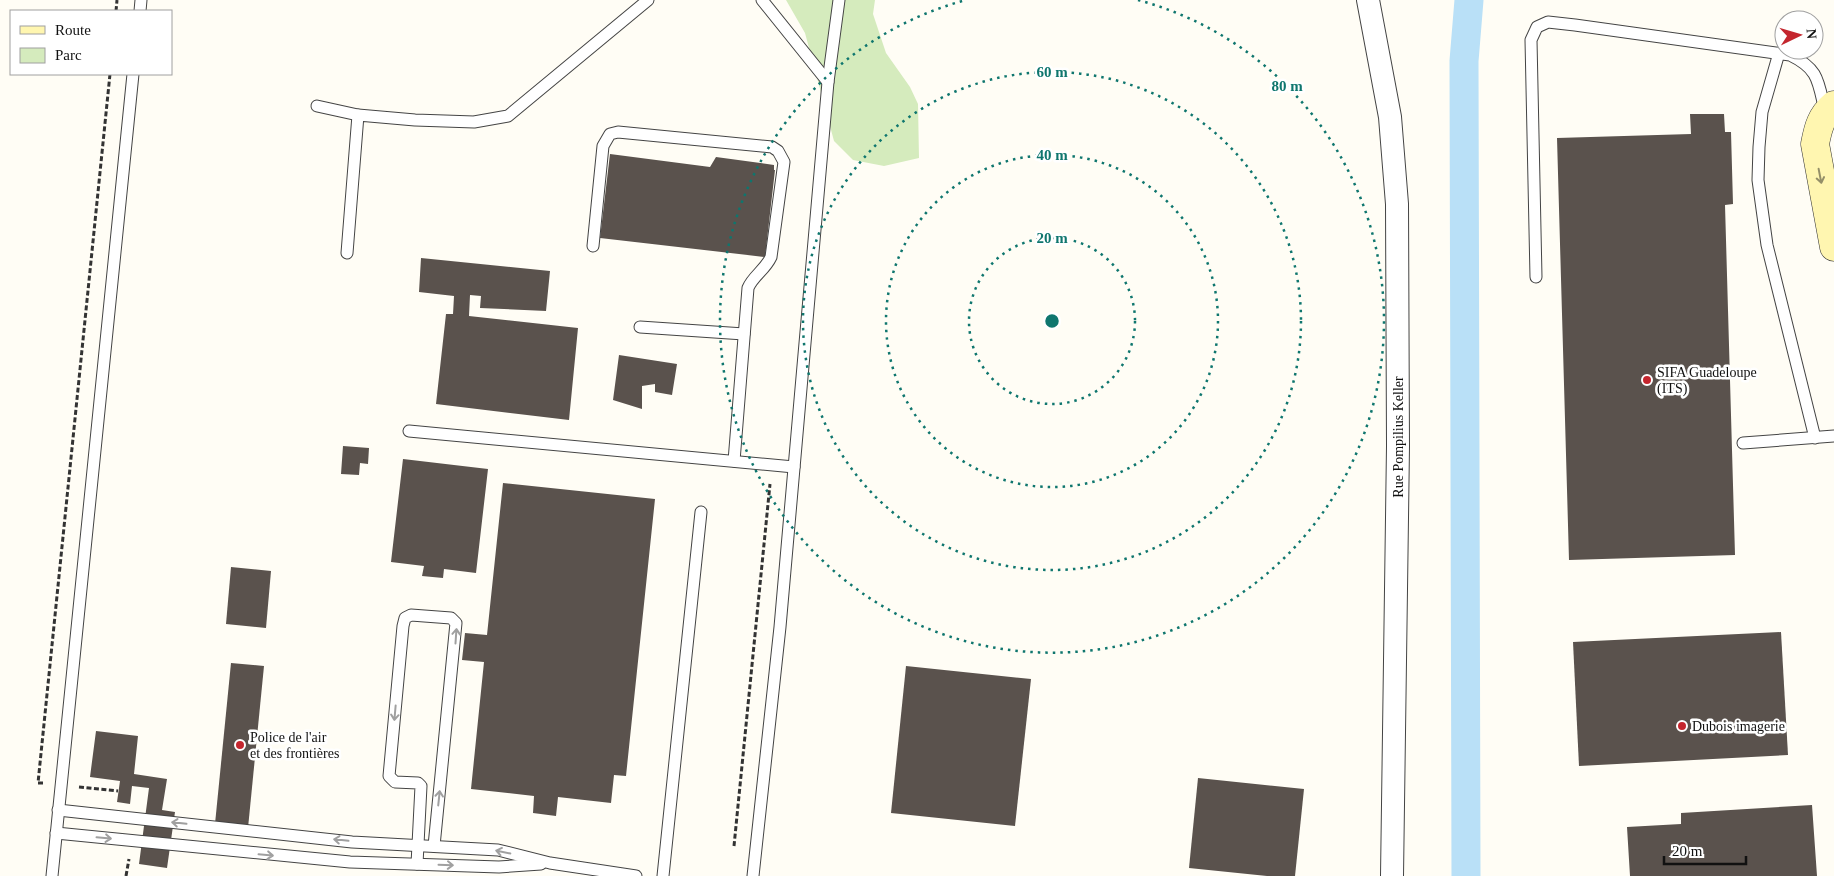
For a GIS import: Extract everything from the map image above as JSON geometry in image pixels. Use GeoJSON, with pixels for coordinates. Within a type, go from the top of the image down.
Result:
{"type":"FeatureCollection","features":[{"type":"Feature","properties":{"kind":"main road"},"geometry":{"type":"LineString","coordinates":[[1826,115],[1815,144],[1834,247]]}},
{"type":"Feature","properties":{"kind":"street","name":"Rue Pompilius Keller"},"geometry":{"type":"LineString","coordinates":[[1368,0],[1390,116],[1397,204],[1398,446],[1392,876]]}},
{"type":"Feature","properties":{"kind":"lane"},"geometry":{"type":"LineString","coordinates":[[318,106],[358,115],[414,120],[474,122],[508,116],[648,0]]}},
{"type":"Feature","properties":{"kind":"lane"},"geometry":{"type":"LineString","coordinates":[[762,0],[828,82]]}},
{"type":"Feature","properties":{"kind":"lane"},"geometry":{"type":"LineString","coordinates":[[753,876],[780,627],[828,82],[839,0]]}},
{"type":"Feature","properties":{"kind":"lane"},"geometry":{"type":"LineString","coordinates":[[1536,277],[1531,40],[1537,27],[1548,22],[1774,52]]}},
{"type":"Feature","properties":{"kind":"lane"},"geometry":{"type":"LineString","coordinates":[[1776,60],[1762,112],[1758,180],[1767,245],[1815,438]]}},
{"type":"Feature","properties":{"kind":"lane"},"geometry":{"type":"LineString","coordinates":[[1801,60],[1813,71],[1818,81],[1826,115]]}},
{"type":"Feature","properties":{"kind":"lane"},"geometry":{"type":"LineString","coordinates":[[52,876],[133,75]]}},
{"type":"Feature","properties":{"kind":"lane"},"geometry":{"type":"LineString","coordinates":[[347,253],[358,115]]}},
{"type":"Feature","properties":{"kind":"lane"},"geometry":{"type":"LineString","coordinates":[[593,246],[603,146],[610,134],[618,132],[772,147],[778,151],[784,162],[771,258],[766,267],[751,281],[748,288],[734,461]]}},
{"type":"Feature","properties":{"kind":"lane"},"geometry":{"type":"LineString","coordinates":[[640,327],[744,334]]}},
{"type":"Feature","properties":{"kind":"lane"},"geometry":{"type":"LineString","coordinates":[[408,431],[794,467]]}},
{"type":"Feature","properties":{"kind":"lane"},"geometry":{"type":"LineString","coordinates":[[1743,443],[1834,436]]}},
{"type":"Feature","properties":{"kind":"lane"},"geometry":{"type":"LineString","coordinates":[[663,876],[701,512]]}},
{"type":"Feature","properties":{"kind":"lane"},"geometry":{"type":"LineString","coordinates":[[417,864],[421,786],[418,783],[394,782],[389,776],[403,626],[405,618],[411,615],[451,618],[456,623],[434,846]]}},
{"type":"Feature","properties":{"kind":"lane"},"geometry":{"type":"LineString","coordinates":[[58,810],[280,834],[418,846],[498,850],[550,863],[636,876]]}},
{"type":"Feature","properties":{"kind":"lane"},"geometry":{"type":"LineString","coordinates":[[56,833],[350,862],[499,867],[550,863]]}},
{"type":"Feature","properties":{"kind":"path"},"geometry":{"type":"LineString","coordinates":[[734,847],[772,465]]}},
{"type":"Feature","properties":{"kind":"green space"},"geometry":{"type":"Polygon","coordinates":[[[786,0],[875,0],[873,14],[886,53],[910,87],[918,104],[919,158],[884,166],[853,160],[834,141],[805,33],[786,0]]]}},
{"type":"Feature","properties":{"kind":"building","name":"SIFA Guadeloupe (ITS)"},"geometry":{"type":"Polygon","coordinates":[[[1690,114],[1724,114],[1725,132],[1731,132],[1733,204],[1725,205],[1735,555],[1569,560],[1557,138],[1691,134],[1690,114]]]}},
{"type":"Feature","properties":{"kind":"building"},"geometry":{"type":"Polygon","coordinates":[[[610,154],[710,167],[716,157],[774,165],[765,257],[600,238],[610,154]]]}},
{"type":"Feature","properties":{"kind":"building"},"geometry":{"type":"Polygon","coordinates":[[[421,258],[550,271],[546,311],[480,308],[481,296],[470,295],[469,316],[578,328],[569,420],[436,404],[446,314],[453,314],[454,296],[419,292],[421,258]]]}},
{"type":"Feature","properties":{"kind":"building"},"geometry":{"type":"Polygon","coordinates":[[[619,355],[677,364],[672,395],[655,392],[655,384],[642,386],[642,409],[613,400],[619,355]]]}},
{"type":"Feature","properties":{"kind":"building"},"geometry":{"type":"Polygon","coordinates":[[[343,446],[369,448],[368,464],[360,463],[359,475],[341,474],[343,446]]]}},
{"type":"Feature","properties":{"kind":"building"},"geometry":{"type":"Polygon","coordinates":[[[403,459],[488,469],[476,573],[444,569],[443,578],[422,576],[424,566],[391,562],[403,459]]]}},
{"type":"Feature","properties":{"kind":"building"},"geometry":{"type":"Polygon","coordinates":[[[503,483],[655,499],[626,776],[614,775],[611,803],[558,797],[556,816],[533,813],[534,796],[471,789],[484,662],[462,660],[465,633],[487,635],[503,483]]]}},
{"type":"Feature","properties":{"kind":"building"},"geometry":{"type":"Polygon","coordinates":[[[231,567],[271,571],[266,628],[226,624],[231,567]]]}},
{"type":"Feature","properties":{"kind":"building","name":"Dubois imagerie"},"geometry":{"type":"Polygon","coordinates":[[[1781,632],[1788,755],[1579,766],[1573,642],[1781,632]]]}},
{"type":"Feature","properties":{"kind":"building","name":"Police de l'air et des frontières"},"geometry":{"type":"Polygon","coordinates":[[[231,663],[264,666],[248,828],[215,824],[231,663]]]}},
{"type":"Feature","properties":{"kind":"building"},"geometry":{"type":"Polygon","coordinates":[[[906,666],[1031,679],[1015,826],[891,813],[906,666]]]}},
{"type":"Feature","properties":{"kind":"building"},"geometry":{"type":"Polygon","coordinates":[[[96,731],[138,736],[134,774],[167,779],[162,810],[175,812],[167,868],[139,864],[149,788],[132,786],[130,804],[117,802],[120,781],[90,777],[96,731]]]}},
{"type":"Feature","properties":{"kind":"building"},"geometry":{"type":"Polygon","coordinates":[[[1198,778],[1304,789],[1295,876],[1267,876],[1189,868],[1198,778]]]}},
{"type":"Feature","properties":{"kind":"building"},"geometry":{"type":"Polygon","coordinates":[[[1812,805],[1817,876],[1630,876],[1627,827],[1681,824],[1681,813],[1812,805]]]}},
{"type":"Feature","properties":{"kind":"waterway"},"geometry":{"type":"LineString","coordinates":[[1466,876],[1464,61],[1469,0]]}},
{"type":"Feature","properties":{"kind":"place","name":"SIFA Guadeloupe (ITS)"},"geometry":{"type":"Point","coordinates":[1647,380]}},
{"type":"Feature","properties":{"kind":"place","name":"Dubois imagerie"},"geometry":{"type":"Point","coordinates":[1682,726]}},
{"type":"Feature","properties":{"kind":"place","name":"Police de l'air et des frontières"},"geometry":{"type":"Point","coordinates":[240,745]}}]}
